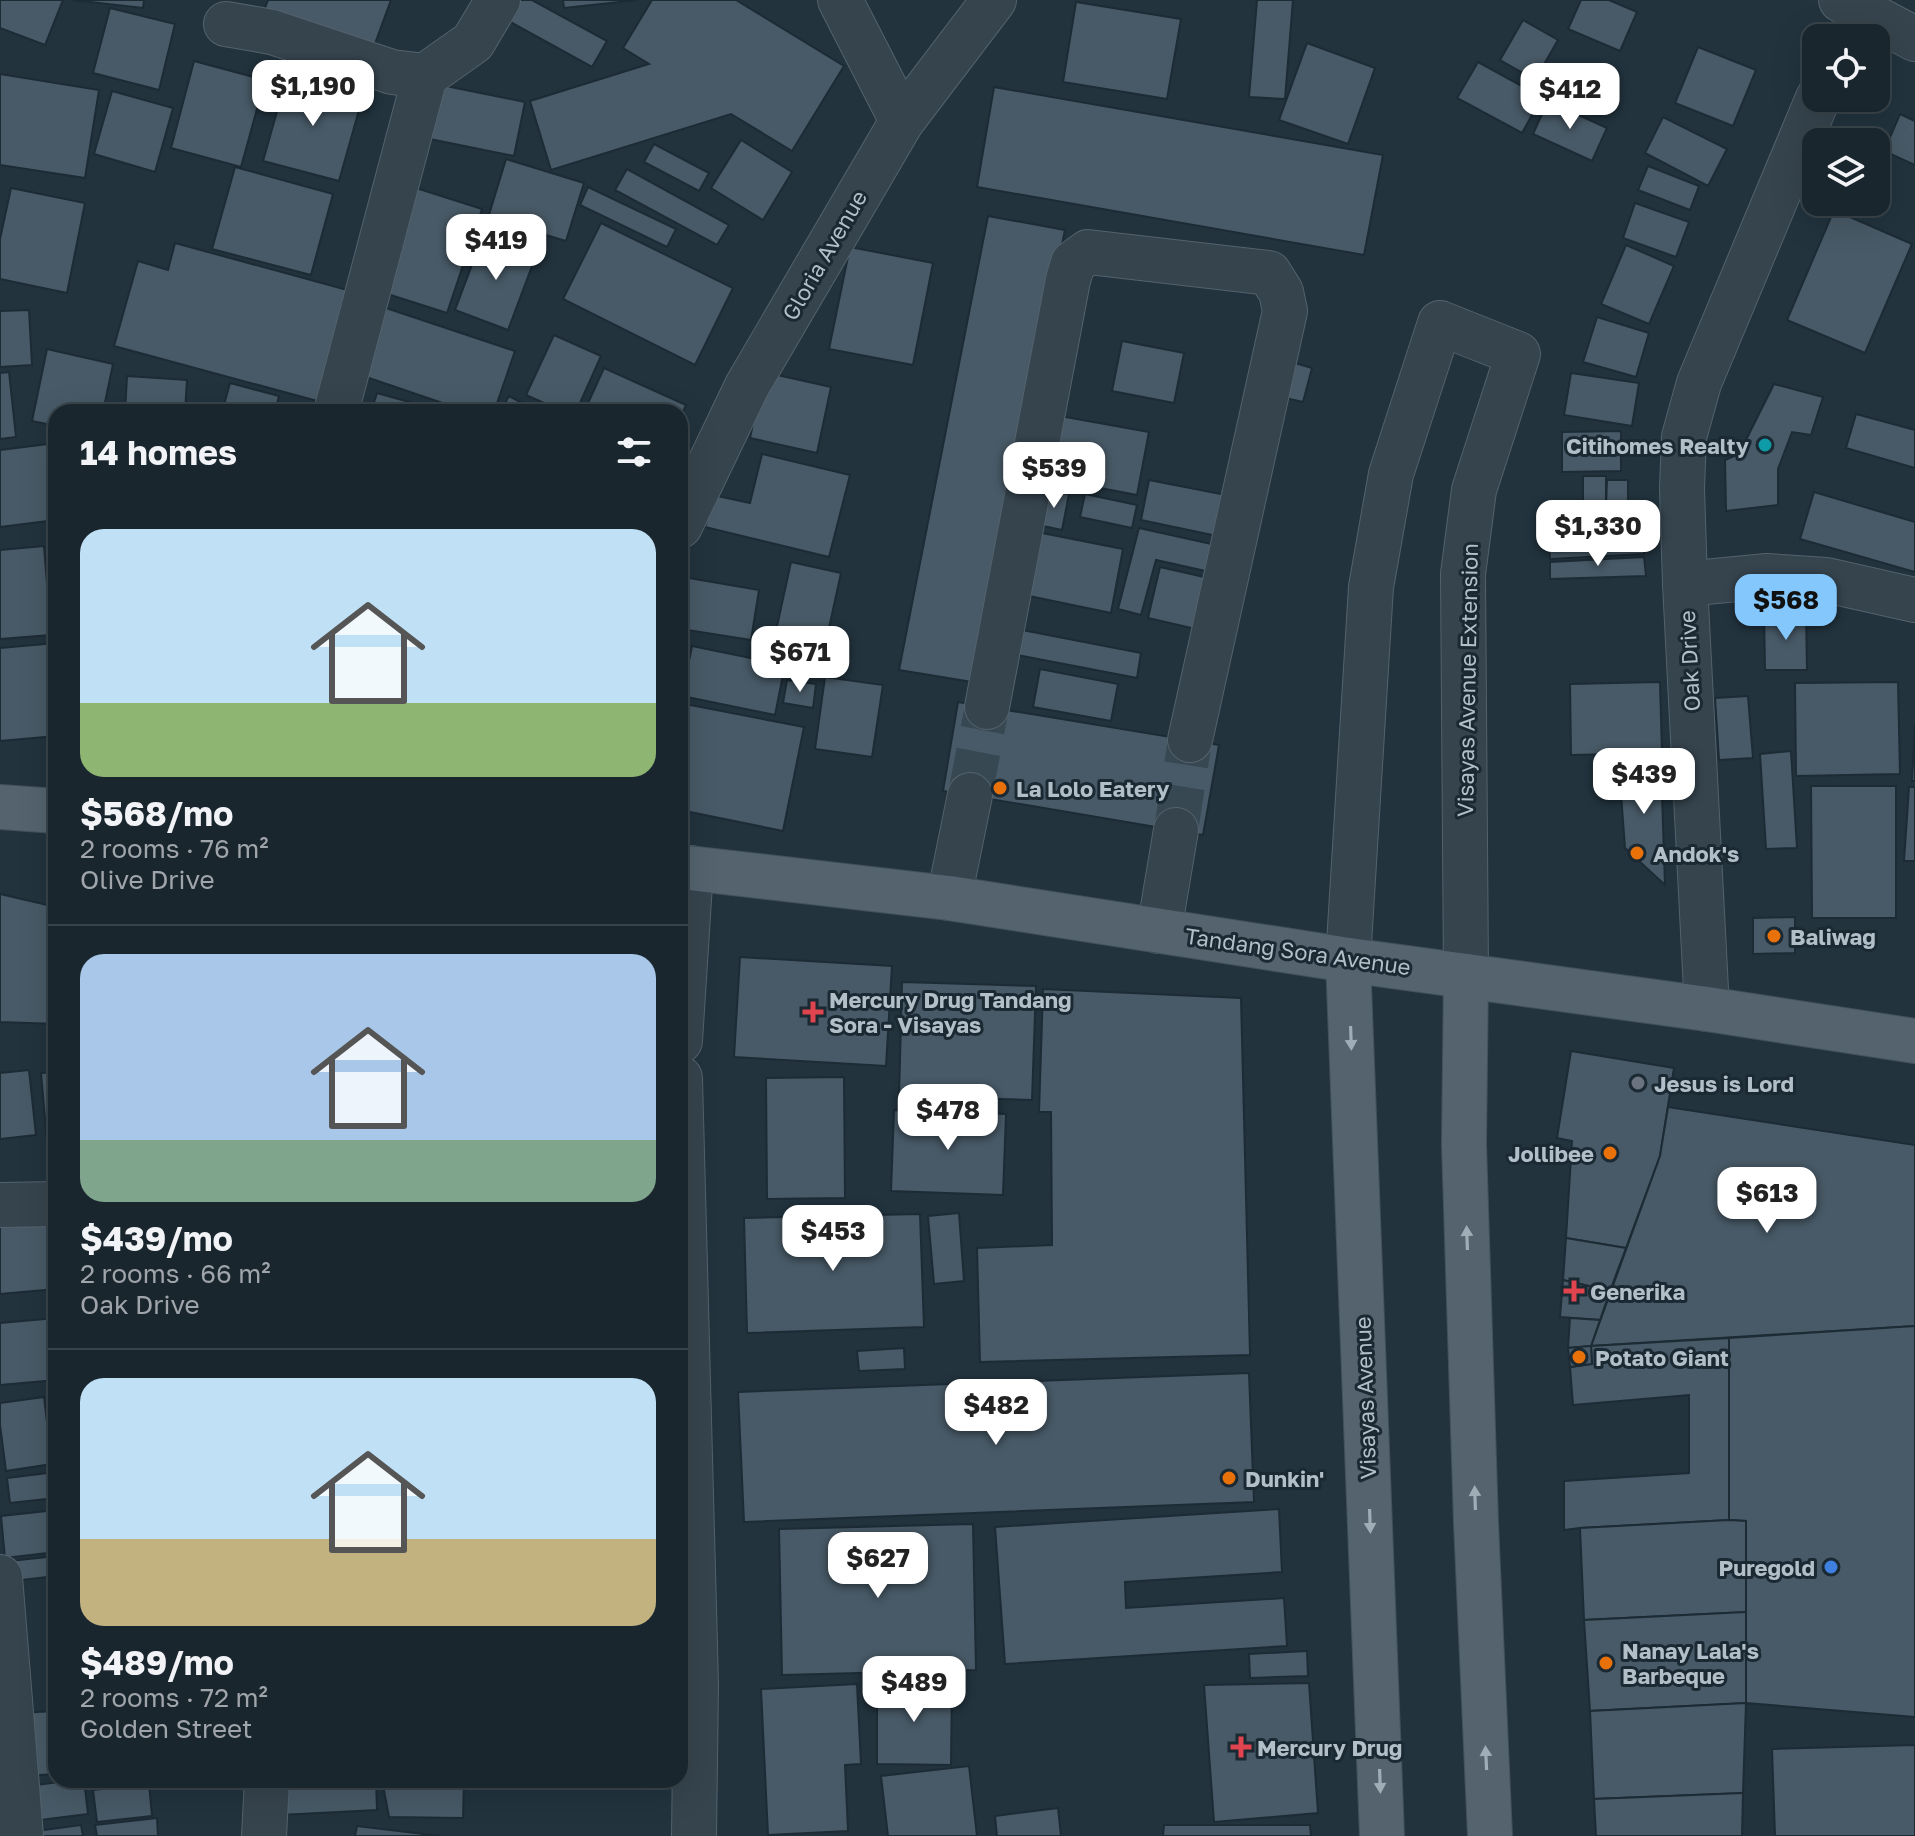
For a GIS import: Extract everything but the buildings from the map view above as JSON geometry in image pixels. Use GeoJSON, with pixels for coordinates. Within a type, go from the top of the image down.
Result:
{"type":"FeatureCollection","features":[{"type":"Feature","properties":{"kind":"main road"},"geometry":{"type":"LineString","coordinates":[[0,807],[48,810]]}},
{"type":"Feature","properties":{"kind":"main road","name":"Tandang Sora Avenue"},"geometry":{"type":"LineString","coordinates":[[688,867],[949,898],[1348,960],[1915,1041]]}},
{"type":"Feature","properties":{"kind":"main road","name":"Visayas Avenue"},"geometry":{"type":"LineString","coordinates":[[1348,960],[1382,1836]]}},
{"type":"Feature","properties":{"kind":"main road"},"geometry":{"type":"LineString","coordinates":[[1466,976],[1465,1160],[1475,1508],[1490,1836]]}},
{"type":"Feature","properties":{"kind":"street"},"geometry":{"type":"LineString","coordinates":[[338,404],[425,76],[473,42],[498,0]]}},
{"type":"Feature","properties":{"kind":"street"},"geometry":{"type":"LineString","coordinates":[[840,0],[902,121]]}},
{"type":"Feature","properties":{"kind":"street","name":"Gloria Avenue"},"geometry":{"type":"LineString","coordinates":[[688,509],[747,386],[902,121],[994,0]]}},
{"type":"Feature","properties":{"kind":"street"},"geometry":{"type":"LineString","coordinates":[[1846,15],[1915,39]]}},
{"type":"Feature","properties":{"kind":"street"},"geometry":{"type":"LineString","coordinates":[[226,24],[272,32],[392,72],[425,76]]}},
{"type":"Feature","properties":{"kind":"street","name":"Oak Drive"},"geometry":{"type":"LineString","coordinates":[[1707,1009],[1685,584],[1684,437],[1699,383],[1812,112]]}},
{"type":"Feature","properties":{"kind":"street"},"geometry":{"type":"LineString","coordinates":[[987,707],[1073,263],[1088,252],[1269,273],[1281,292],[1285,311],[1190,740]]}},
{"type":"Feature","properties":{"kind":"street","name":"Visayas Avenue Extension"},"geometry":{"type":"LineString","coordinates":[[1348,960],[1371,587],[1391,474],[1440,323],[1518,354],[1474,490],[1463,574],[1466,976]]}},
{"type":"Feature","properties":{"kind":"street"},"geometry":{"type":"LineString","coordinates":[[1685,584],[1767,576],[1826,580],[1915,600]]}},
{"type":"Feature","properties":{"kind":"street"},"geometry":{"type":"LineString","coordinates":[[949,898],[970,795]]}},
{"type":"Feature","properties":{"kind":"street"},"geometry":{"type":"LineString","coordinates":[[1159,931],[1176,830]]}},
{"type":"Feature","properties":{"kind":"street"},"geometry":{"type":"LineString","coordinates":[[0,1205],[48,1204]]}},
{"type":"Feature","properties":{"kind":"street"},"geometry":{"type":"LineString","coordinates":[[688,1381],[696,1684],[694,1836]]}},
{"type":"Feature","properties":{"kind":"street"},"geometry":{"type":"LineString","coordinates":[[0,1577],[21,1836]]}},
{"type":"Feature","properties":{"kind":"street"},"geometry":{"type":"LineString","coordinates":[[264,1836],[267,1788]]}},
{"type":"Feature","properties":{"kind":"tunnel"},"geometry":{"type":"LineString","coordinates":[[970,795],[987,707]]}},
{"type":"Feature","properties":{"kind":"tunnel"},"geometry":{"type":"LineString","coordinates":[[1176,830],[1190,740]]}},
{"type":"Feature","properties":{"kind":"place","name":"Citihomes Realty"},"geometry":{"type":"Point","coordinates":[1765,445]}},
{"type":"Feature","properties":{"kind":"place","name":"La Lolo Eatery"},"geometry":{"type":"Point","coordinates":[1000,788]}},
{"type":"Feature","properties":{"kind":"place","name":"Andok's"},"geometry":{"type":"Point","coordinates":[1637,853]}},
{"type":"Feature","properties":{"kind":"place","name":"Baliwag"},"geometry":{"type":"Point","coordinates":[1774,936]}},
{"type":"Feature","properties":{"kind":"place","name":"Mercury Drug Tandang Sora - Visayas"},"geometry":{"type":"Point","coordinates":[813,1012]}},
{"type":"Feature","properties":{"kind":"place","name":"Jesus is Lord"},"geometry":{"type":"Point","coordinates":[1638,1083]}},
{"type":"Feature","properties":{"kind":"place","name":"Jollibee"},"geometry":{"type":"Point","coordinates":[1610,1153]}},
{"type":"Feature","properties":{"kind":"place","name":"Generika"},"geometry":{"type":"Point","coordinates":[1574,1291]}},
{"type":"Feature","properties":{"kind":"place","name":"Potato Giant"},"geometry":{"type":"Point","coordinates":[1579,1357]}},
{"type":"Feature","properties":{"kind":"place","name":"Dunkin'"},"geometry":{"type":"Point","coordinates":[1229,1478]}},
{"type":"Feature","properties":{"kind":"place","name":"Puregold"},"geometry":{"type":"Point","coordinates":[1831,1567]}},
{"type":"Feature","properties":{"kind":"place","name":"Nanay Lala's Barbeque"},"geometry":{"type":"Point","coordinates":[1606,1663]}},
{"type":"Feature","properties":{"kind":"place","name":"Mercury Drug"},"geometry":{"type":"Point","coordinates":[1241,1747]}}]}
